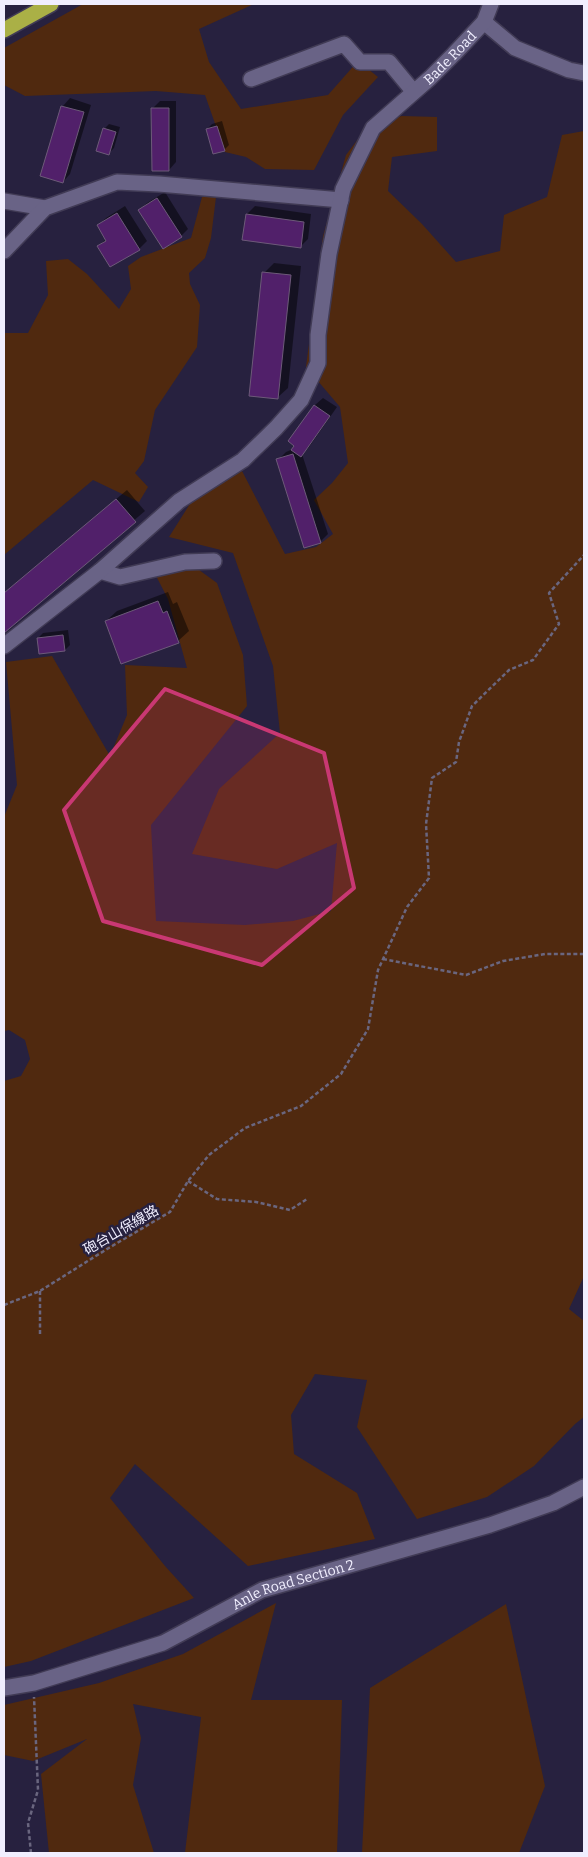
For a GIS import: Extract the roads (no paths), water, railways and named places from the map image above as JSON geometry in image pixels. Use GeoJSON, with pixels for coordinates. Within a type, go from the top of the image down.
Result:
{"type":"FeatureCollection","features":[{"type":"Feature","properties":{"kind":"highway"},"geometry":{"type":"LineString","coordinates":[[4,30],[51,4]]}},
{"type":"Feature","properties":{"kind":"street","name":"Bade Road"},"geometry":{"type":"LineString","coordinates":[[4,646],[100,572],[179,501],[243,460],[301,400],[318,363],[318,335],[329,254],[340,200],[343,189],[372,128],[430,78],[484,22],[490,4]]}},
{"type":"Feature","properties":{"kind":"street"},"geometry":{"type":"LineString","coordinates":[[484,22],[515,48],[568,70],[584,74]]}},
{"type":"Feature","properties":{"kind":"street"},"geometry":{"type":"LineString","coordinates":[[251,79],[344,44],[360,62],[389,62],[413,91]]}},
{"type":"Feature","properties":{"kind":"street"},"geometry":{"type":"LineString","coordinates":[[4,251],[45,208],[116,182],[340,200]]}},
{"type":"Feature","properties":{"kind":"street"},"geometry":{"type":"LineString","coordinates":[[4,201],[45,208]]}},
{"type":"Feature","properties":{"kind":"street"},"geometry":{"type":"LineString","coordinates":[[100,572],[120,577],[185,562],[214,561]]}},
{"type":"Feature","properties":{"kind":"street","name":"Anle Road Section 2"},"geometry":{"type":"LineString","coordinates":[[4,1688],[34,1683],[163,1643],[262,1590],[490,1526],[553,1503],[584,1487]]}}]}
